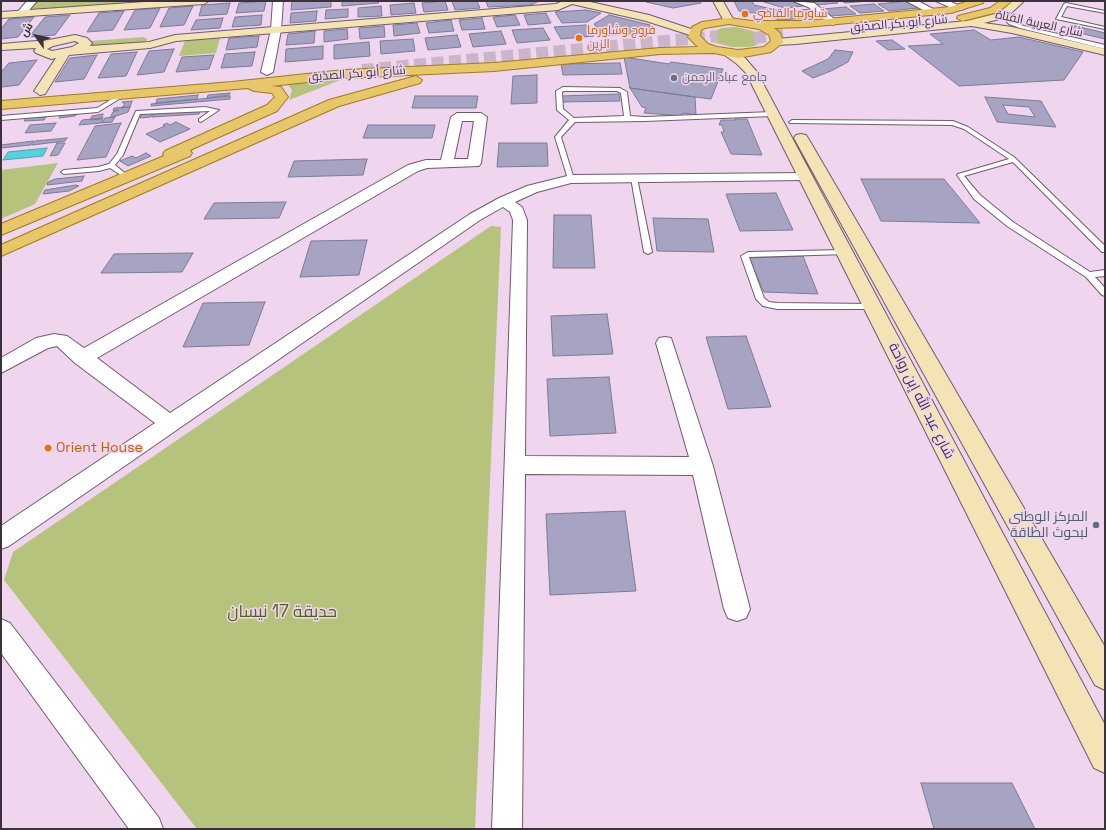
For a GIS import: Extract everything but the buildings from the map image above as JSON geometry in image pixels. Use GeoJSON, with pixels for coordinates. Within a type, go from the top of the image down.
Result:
{"type":"FeatureCollection","features":[{"type":"Feature","properties":{"kind":"main road","name":"شارع أبو بكر الصدّيق"},"geometry":{"type":"LineString","coordinates":[[748,30],[775,25],[833,22],[934,12],[959,8],[979,1]]}},
{"type":"Feature","properties":{"kind":"main road","name":"شارع أبو بكر الصدّيق"},"geometry":{"type":"LineString","coordinates":[[993,1],[968,12],[942,16],[785,32],[949,20],[994,10],[1007,1]]}},
{"type":"Feature","properties":{"kind":"main road"},"geometry":{"type":"LineString","coordinates":[[693,35],[696,29],[711,22],[729,21],[748,30],[774,33],[777,42],[767,50],[757,52]]}},
{"type":"Feature","properties":{"kind":"main road"},"geometry":{"type":"LineString","coordinates":[[649,40],[693,35]]}},
{"type":"Feature","properties":{"kind":"main road"},"geometry":{"type":"LineString","coordinates":[[693,35],[697,42],[724,46]]}},
{"type":"Feature","properties":{"kind":"main road","name":"شارع أبو بكر الصدّيق"},"geometry":{"type":"LineString","coordinates":[[1,105],[232,86],[344,74],[494,67],[724,46],[757,52]]}},
{"type":"Feature","properties":{"kind":"main road","name":"شارع أبو بكر الصدّيق"},"geometry":{"type":"LineString","coordinates":[[1,96],[40,91],[455,57]]}},
{"type":"Feature","properties":{"kind":"main road"},"geometry":{"type":"LineString","coordinates":[[1,251],[334,103],[394,85],[494,67]]}},
{"type":"Feature","properties":{"kind":"main road"},"geometry":{"type":"LineString","coordinates":[[1,101],[347,72]]}},
{"type":"Feature","properties":{"kind":"main road"},"geometry":{"type":"LineString","coordinates":[[1,230],[152,167],[296,104],[364,83],[247,133],[1,245]]}},
{"type":"Feature","properties":{"kind":"main road"},"geometry":{"type":"LineString","coordinates":[[1,230],[272,108],[282,97],[276,90],[232,86]]}},
{"type":"Feature","properties":{"kind":"street"},"geometry":{"type":"LineString","coordinates":[[21,14],[32,1]]}},
{"type":"Feature","properties":{"kind":"street"},"geometry":{"type":"LineString","coordinates":[[1,15],[93,9],[152,3],[204,1]]}},
{"type":"Feature","properties":{"kind":"street"},"geometry":{"type":"LineString","coordinates":[[266,72],[276,30],[278,1]]}},
{"type":"Feature","properties":{"kind":"street"},"geometry":{"type":"LineString","coordinates":[[1,57],[42,53],[51,55],[64,54],[76,50],[150,45],[175,38],[558,7],[572,1],[649,18],[693,35]]}},
{"type":"Feature","properties":{"kind":"street"},"geometry":{"type":"LineString","coordinates":[[610,1],[711,22]]}},
{"type":"Feature","properties":{"kind":"street"},"geometry":{"type":"LineString","coordinates":[[718,1],[729,21]]}},
{"type":"Feature","properties":{"kind":"street"},"geometry":{"type":"LineString","coordinates":[[798,1],[811,6],[833,22]]}},
{"type":"Feature","properties":{"kind":"street"},"geometry":{"type":"LineString","coordinates":[[911,1],[934,12]]}},
{"type":"Feature","properties":{"kind":"street"},"geometry":{"type":"LineString","coordinates":[[941,1],[959,8]]}},
{"type":"Feature","properties":{"kind":"street"},"geometry":{"type":"LineString","coordinates":[[967,24],[1003,15],[1019,1]]}},
{"type":"Feature","properties":{"kind":"street"},"geometry":{"type":"LineString","coordinates":[[69,38],[93,9]]}},
{"type":"Feature","properties":{"kind":"street","name":"شارع أبو بكر الصدّيق"},"geometry":{"type":"LineString","coordinates":[[777,42],[796,42],[967,24]]}},
{"type":"Feature","properties":{"kind":"street","name":"شارع العربية الفتاة"},"geometry":{"type":"LineString","coordinates":[[967,24],[1018,32],[1105,52]]}},
{"type":"Feature","properties":{"kind":"street"},"geometry":{"type":"LineString","coordinates":[[1,47],[49,43],[69,38],[83,40],[156,34],[175,38]]}},
{"type":"Feature","properties":{"kind":"street"},"geometry":{"type":"LineString","coordinates":[[76,50],[86,43],[83,40]]}},
{"type":"Feature","properties":{"kind":"street"},"geometry":{"type":"LineString","coordinates":[[42,53],[41,48],[49,43]]}},
{"type":"Feature","properties":{"kind":"street","name":"شارع عبد الله إبن رواحة"},"geometry":{"type":"LineString","coordinates":[[724,46],[751,72],[1105,757]]}},
{"type":"Feature","properties":{"kind":"street","name":"شارع عبد الله إبن رواحة"},"geometry":{"type":"LineString","coordinates":[[757,52],[776,95],[1105,675]]}},
{"type":"Feature","properties":{"kind":"street"},"geometry":{"type":"LineString","coordinates":[[40,91],[64,54]]}},
{"type":"Feature","properties":{"kind":"street"},"geometry":{"type":"LineString","coordinates":[[82,358],[413,168],[426,164],[447,163]]}},
{"type":"Feature","properties":{"kind":"street"},"geometry":{"type":"LineString","coordinates":[[1,540],[475,217],[504,201],[532,189],[571,179],[804,176]]}},
{"type":"Feature","properties":{"kind":"street"},"geometry":{"type":"LineString","coordinates":[[504,201],[517,210],[520,220],[507,829]]}},
{"type":"Feature","properties":{"kind":"street"},"geometry":{"type":"LineString","coordinates":[[1,366],[42,343],[61,340],[82,358],[170,424]]}},
{"type":"Feature","properties":{"kind":"street"},"geometry":{"type":"LineString","coordinates":[[665,343],[702,466],[736,609]]}},
{"type":"Feature","properties":{"kind":"street"},"geometry":{"type":"LineString","coordinates":[[515,465],[702,466]]}},
{"type":"Feature","properties":{"kind":"street"},"geometry":{"type":"LineString","coordinates":[[1,632],[148,829]]}},
{"type":"Feature","properties":{"kind":"lane"},"geometry":{"type":"LineString","coordinates":[[1105,12],[1066,4],[1058,18],[1105,28]]}},
{"type":"Feature","properties":{"kind":"lane"},"geometry":{"type":"LineString","coordinates":[[1003,15],[1011,23],[1022,27],[1105,47]]}},
{"type":"Feature","properties":{"kind":"lane"},"geometry":{"type":"LineString","coordinates":[[627,118],[624,92],[618,89],[559,90],[560,110],[574,120],[772,114]]}},
{"type":"Feature","properties":{"kind":"lane"},"geometry":{"type":"LineString","coordinates":[[56,121],[79,118],[98,110],[122,95]]}},
{"type":"Feature","properties":{"kind":"lane"},"geometry":{"type":"LineString","coordinates":[[64,172],[99,169],[111,165],[120,155],[138,112],[205,109],[216,110],[201,120]]}},
{"type":"Feature","properties":{"kind":"lane"},"geometry":{"type":"LineString","coordinates":[[3,118],[98,110]]}},
{"type":"Feature","properties":{"kind":"lane"},"geometry":{"type":"LineString","coordinates":[[3,118],[11,125]]}},
{"type":"Feature","properties":{"kind":"lane"},"geometry":{"type":"LineString","coordinates":[[571,179],[558,137],[574,120]]}},
{"type":"Feature","properties":{"kind":"lane"},"geometry":{"type":"LineString","coordinates":[[792,122],[953,123],[966,128],[1014,160],[1105,250]]}},
{"type":"Feature","properties":{"kind":"lane"},"geometry":{"type":"LineString","coordinates":[[1014,160],[960,175],[977,197],[1010,224],[1089,275],[1105,293]]}},
{"type":"Feature","properties":{"kind":"lane"},"geometry":{"type":"LineString","coordinates":[[111,165],[124,175]]}},
{"type":"Feature","properties":{"kind":"lane"},"geometry":{"type":"LineString","coordinates":[[634,178],[648,252]]}},
{"type":"Feature","properties":{"kind":"lane"},"geometry":{"type":"LineString","coordinates":[[844,252],[748,254],[745,256],[760,299],[766,304],[777,306],[872,307]]}},
{"type":"Feature","properties":{"kind":"lane"},"geometry":{"type":"LineString","coordinates":[[1089,275],[1105,273]]}},
{"type":"Feature","properties":{"kind":"green space"},"geometry":{"type":"Polygon","coordinates":[[[38,1],[145,1],[30,10],[38,1]]]}},
{"type":"Feature","properties":{"kind":"green space"},"geometry":{"type":"Polygon","coordinates":[[[737,27],[753,31],[761,37],[762,40],[755,46],[732,47],[716,43],[709,36],[711,33],[721,28],[737,27]]]}},
{"type":"Feature","properties":{"kind":"green space"},"geometry":{"type":"Polygon","coordinates":[[[144,37],[148,40],[141,43],[87,47],[91,41],[144,37]]]}},
{"type":"Feature","properties":{"kind":"green space"},"geometry":{"type":"Polygon","coordinates":[[[220,38],[216,53],[179,56],[185,41],[220,38]]]}},
{"type":"Feature","properties":{"kind":"green space"},"geometry":{"type":"Polygon","coordinates":[[[351,76],[289,100],[292,90],[287,83],[351,76]]]}},
{"type":"Feature","properties":{"kind":"green space"},"geometry":{"type":"Polygon","coordinates":[[[58,163],[35,204],[1,219],[1,170],[58,163]]]}},
{"type":"Feature","properties":{"kind":"green space","name":"حديقة 17 نيسان"},"geometry":{"type":"Polygon","coordinates":[[[491,226],[501,227],[475,829],[197,829],[4,580],[13,552],[491,226]]]}},
{"type":"Feature","properties":{"kind":"water"},"geometry":{"type":"Polygon","coordinates":[[[47,148],[43,156],[3,160],[8,152],[47,148]]]}},
{"type":"Feature","properties":{"kind":"tunnel"},"geometry":{"type":"LineString","coordinates":[[754,38],[787,34]]}},
{"type":"Feature","properties":{"kind":"tunnel"},"geometry":{"type":"LineString","coordinates":[[362,70],[718,36]]}},
{"type":"Feature","properties":{"kind":"place","name":"شاورما القاضي"},"geometry":{"type":"Point","coordinates":[745,14]}},
{"type":"Feature","properties":{"kind":"place","name":"فروج وشاورما الزين"},"geometry":{"type":"Point","coordinates":[579,38]}},
{"type":"Feature","properties":{"kind":"place","name":"جامع عباد الرحمن"},"geometry":{"type":"Point","coordinates":[674,78]}},
{"type":"Feature","properties":{"kind":"place","name":"Orient House"},"geometry":{"type":"Point","coordinates":[48,448]}},
{"type":"Feature","properties":{"kind":"place","name":"المركز الوطني لبحوث الطاقة"},"geometry":{"type":"Point","coordinates":[1096,525]}}]}
